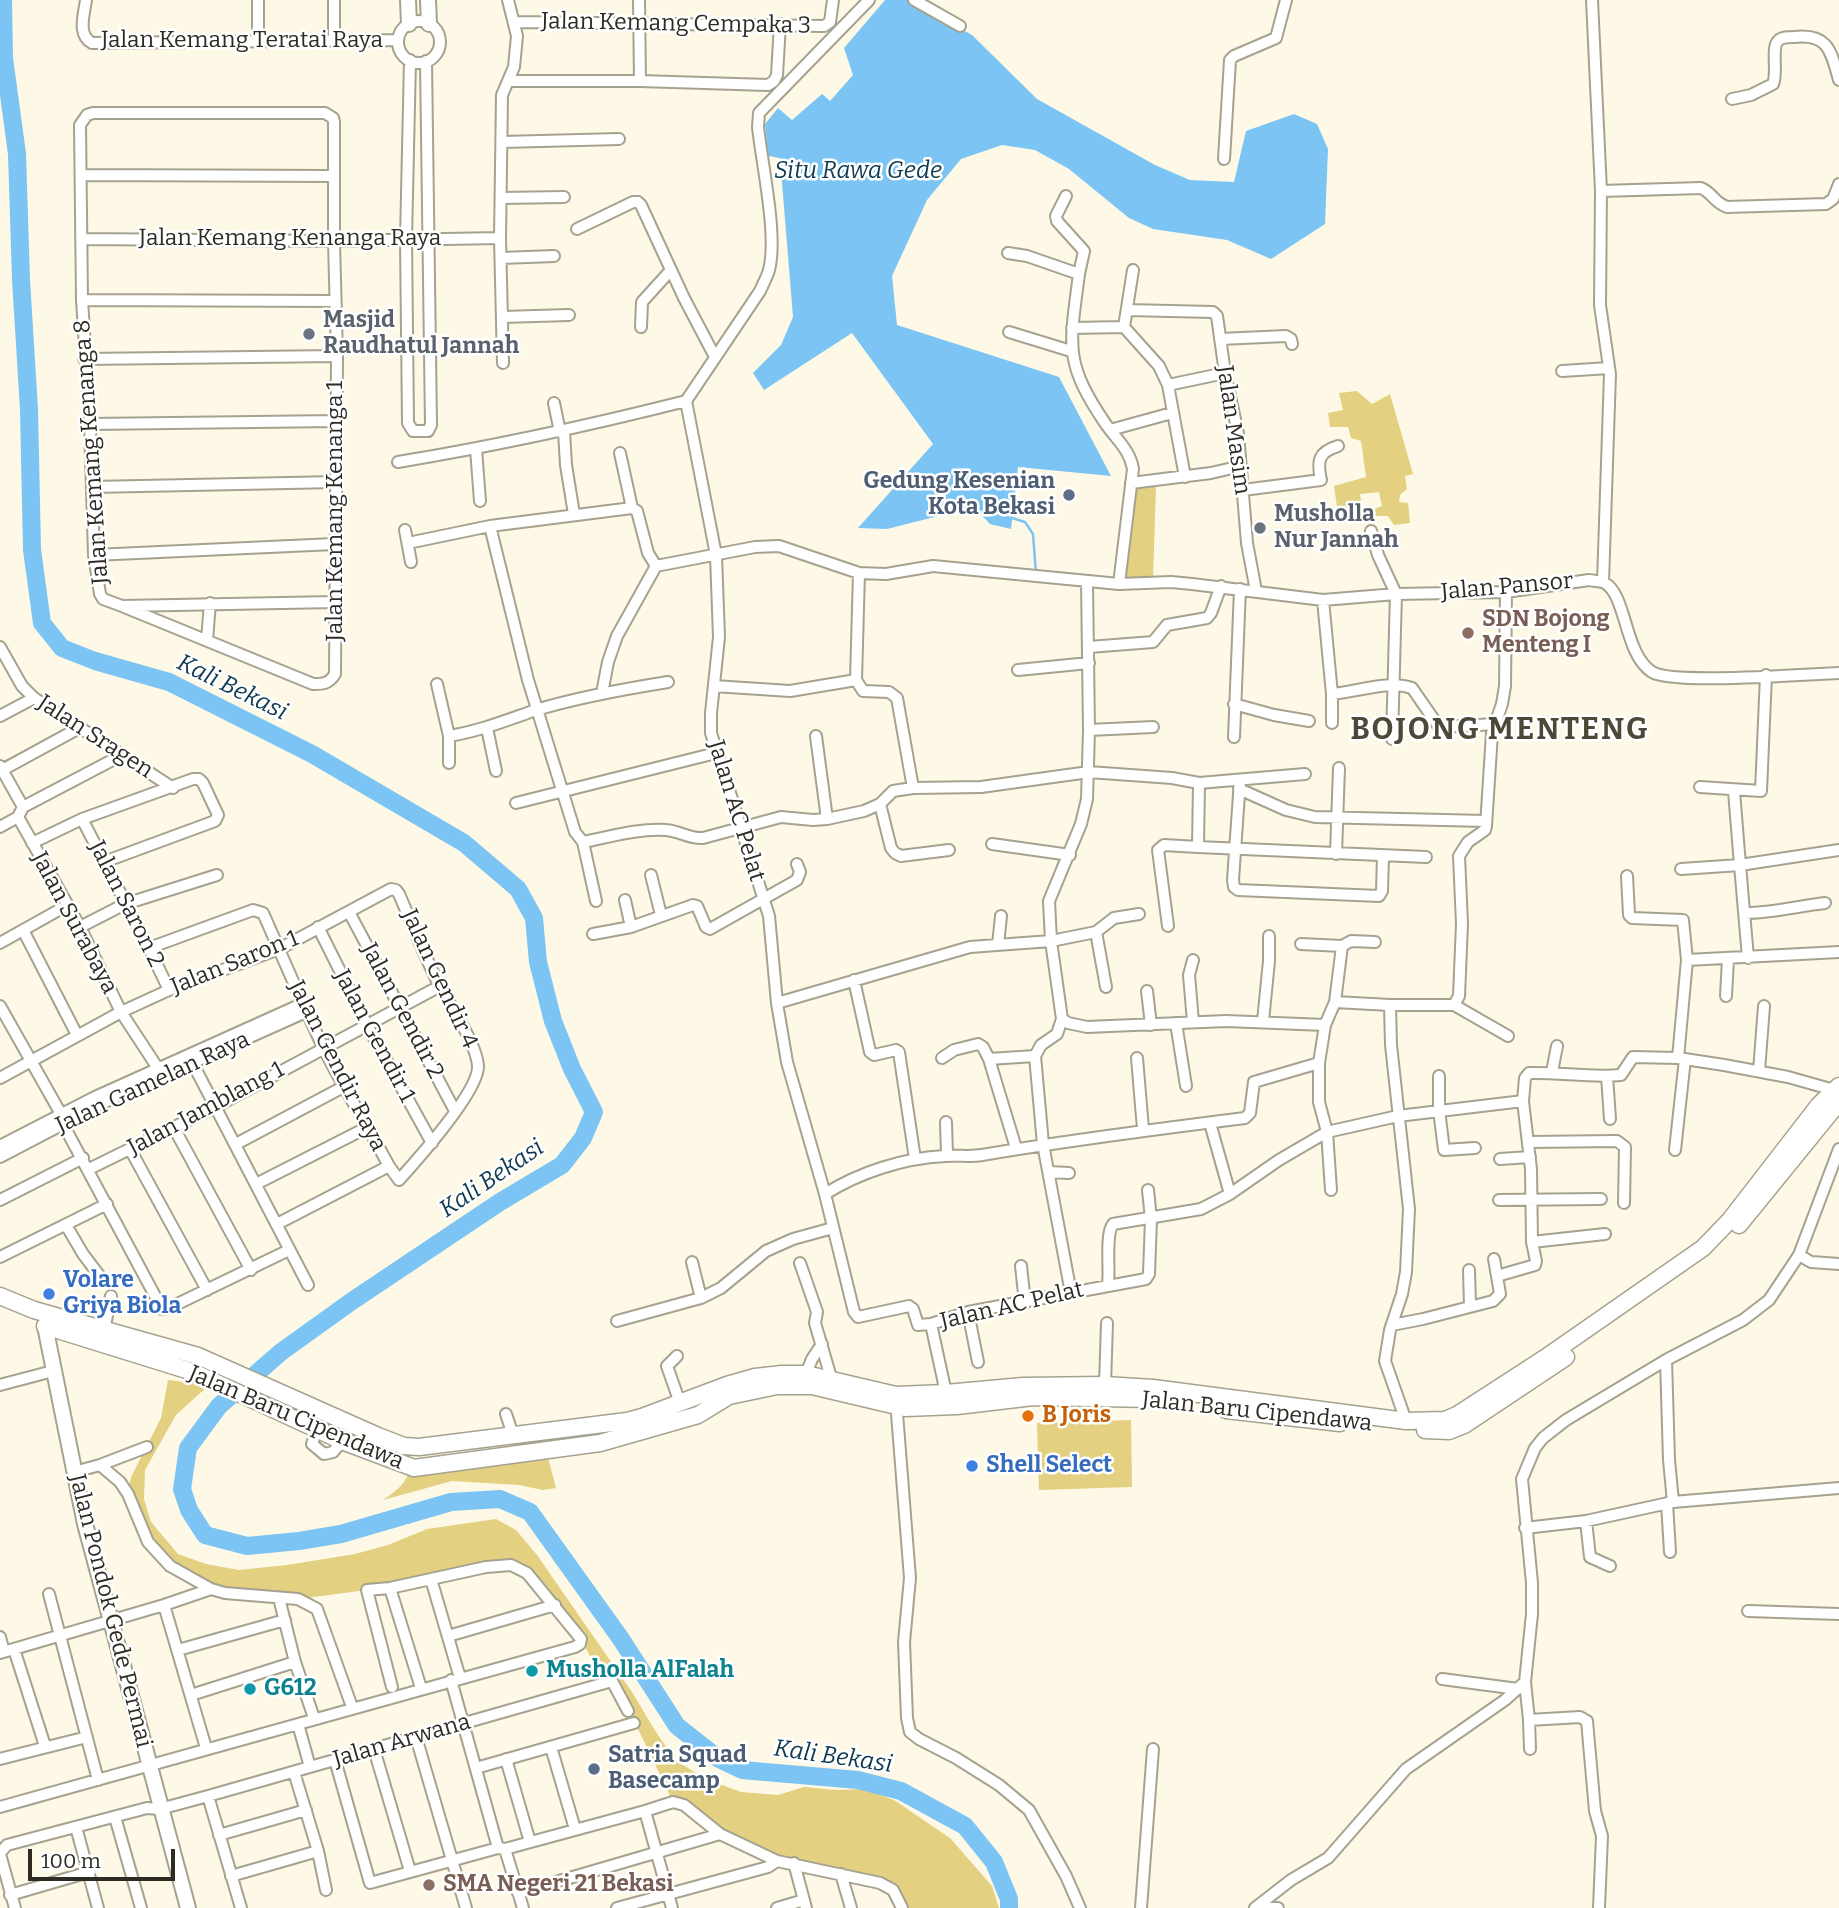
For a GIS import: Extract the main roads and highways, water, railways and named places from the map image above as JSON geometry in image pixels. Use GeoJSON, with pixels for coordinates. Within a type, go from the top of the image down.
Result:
{"type":"FeatureCollection","features":[{"type":"Feature","properties":{"kind":"main road","name":"Jalan Baru Cipendawa"},"geometry":{"type":"LineString","coordinates":[[48,1319],[104,1330],[166,1356],[193,1372],[342,1441],[414,1468],[600,1443],[698,1415],[729,1396],[777,1386],[812,1386],[896,1401],[957,1406],[1096,1389],[1269,1416],[1449,1431],[1464,1425],[1549,1362],[1677,1274],[1730,1220],[1819,1105],[1837,1093]]}},
{"type":"Feature","properties":{"kind":"main road"},"geometry":{"type":"LineString","coordinates":[[0,1296],[48,1319]]}},
{"type":"Feature","properties":{"kind":"main road","name":"Jalan Baru Cipendawa"},"geometry":{"type":"LineString","coordinates":[[48,1319],[166,1356],[198,1356],[404,1446],[419,1447],[627,1420],[755,1377],[782,1374],[806,1374],[896,1401],[1023,1386],[1153,1388],[1406,1421],[1445,1420],[1549,1362]]}},
{"type":"Feature","properties":{"kind":"main road"},"geometry":{"type":"LineString","coordinates":[[542,1431],[546,1450]]}},
{"type":"Feature","properties":{"kind":"water","name":"Situ Rawa Gede"},"geometry":{"type":"Polygon","coordinates":[[[885,0],[908,0],[972,35],[1037,99],[1155,165],[1190,180],[1234,182],[1246,131],[1294,114],[1317,124],[1328,149],[1325,224],[1271,259],[1227,240],[1153,229],[1129,218],[1069,169],[1035,150],[1002,145],[961,159],[927,200],[892,276],[897,325],[1059,377],[1111,476],[1018,467],[1011,529],[990,524],[974,507],[887,529],[858,528],[933,444],[852,333],[764,390],[753,373],[781,345],[793,317],[780,158],[768,156],[765,124],[778,108],[792,120],[822,94],[830,101],[853,75],[844,48],[885,0]]]}},
{"type":"Feature","properties":{"kind":"waterway","name":"Kali Bekasi"},"geometry":{"type":"LineString","coordinates":[[3,0],[4,58],[17,154],[29,409],[32,550],[42,623],[62,648],[95,661],[169,682],[312,754],[464,843],[518,889],[534,918],[538,962],[553,1021],[572,1069],[594,1112],[583,1138],[562,1165],[500,1202],[352,1301],[281,1352],[219,1406],[188,1448],[182,1489],[189,1510],[205,1535],[247,1546],[341,1534],[451,1502],[500,1499],[530,1512],[621,1639],[677,1726],[719,1759],[742,1770],[858,1780],[901,1791],[965,1826],[994,1862],[1009,1899],[1009,1908]]}},
{"type":"Feature","properties":{"kind":"waterway"},"geometry":{"type":"LineString","coordinates":[[1012,518],[1025,522],[1033,534],[1036,574]]}},
{"type":"Feature","properties":{"kind":"place","name":"Masjid Raudhatul Jannah"},"geometry":{"type":"Point","coordinates":[309,334]}},
{"type":"Feature","properties":{"kind":"place","name":"Gedung Kesenian Kota Bekasi"},"geometry":{"type":"Point","coordinates":[1069,495]}},
{"type":"Feature","properties":{"kind":"place","name":"Musholla Nur Jannah"},"geometry":{"type":"Point","coordinates":[1260,528]}},
{"type":"Feature","properties":{"kind":"place","name":"SDN Bojong Menteng I"},"geometry":{"type":"Point","coordinates":[1468,633]}},
{"type":"Feature","properties":{"kind":"place","name":"Volare Griya Biola"},"geometry":{"type":"Point","coordinates":[49,1294]}},
{"type":"Feature","properties":{"kind":"place","name":"B Joris"},"geometry":{"type":"Point","coordinates":[1028,1416]}},
{"type":"Feature","properties":{"kind":"place","name":"Shell Select"},"geometry":{"type":"Point","coordinates":[972,1466]}},
{"type":"Feature","properties":{"kind":"place","name":"Musholla AlFalah"},"geometry":{"type":"Point","coordinates":[532,1671]}},
{"type":"Feature","properties":{"kind":"place","name":"G612"},"geometry":{"type":"Point","coordinates":[250,1689]}},
{"type":"Feature","properties":{"kind":"place","name":"Satria Squad Basecamp"},"geometry":{"type":"Point","coordinates":[594,1769]}},
{"type":"Feature","properties":{"kind":"place","name":"SMA Negeri 21 Bekasi"},"geometry":{"type":"Point","coordinates":[429,1885]}},
{"type":"Feature","properties":{"kind":"district","name":"BOJONG MENTENG"},"geometry":{"type":"Point","coordinates":[1500,731]}}]}
